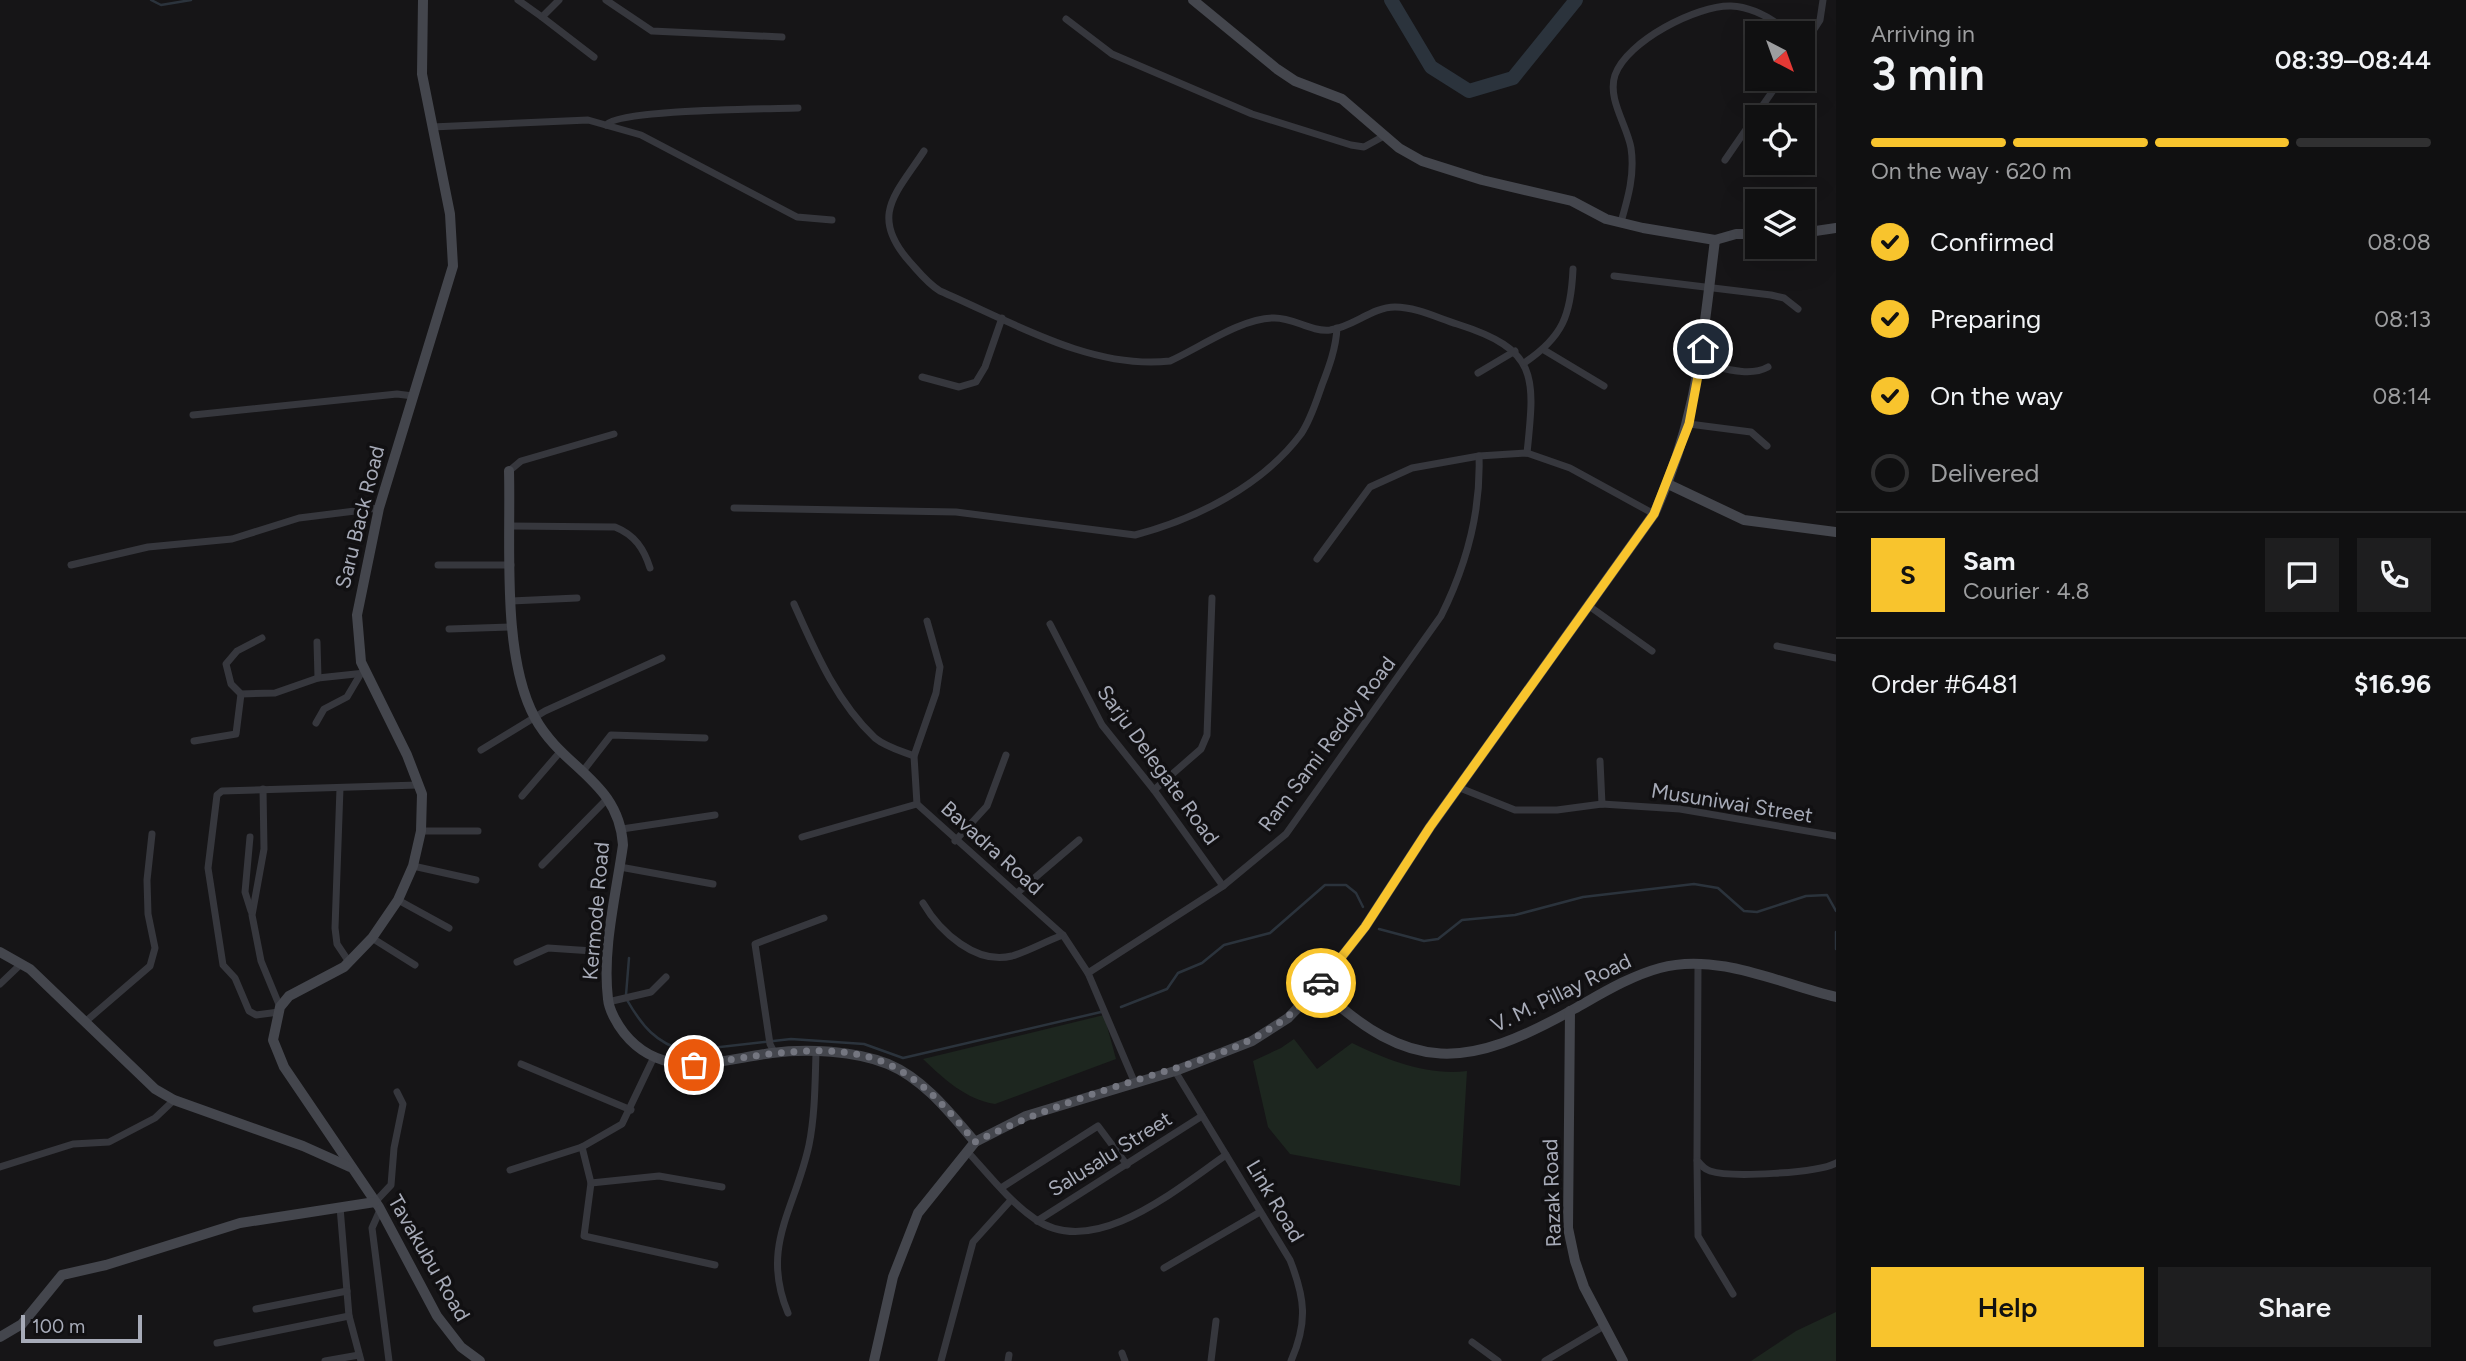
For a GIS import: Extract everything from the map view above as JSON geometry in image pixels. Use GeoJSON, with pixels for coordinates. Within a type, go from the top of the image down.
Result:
{"type":"FeatureCollection","features":[{"type":"Feature","properties":{"kind":"main road","name":"Saru Back Road"},"geometry":{"type":"LineString","coordinates":[[280,1009],[289,996],[349,962],[372,938],[398,900],[413,866],[421,831],[422,794],[363,674],[357,615],[379,508],[453,266],[450,215],[422,75],[423,0]]}},
{"type":"Feature","properties":{"kind":"main road"},"geometry":{"type":"LineString","coordinates":[[1193,0],[1277,69],[1295,81],[1342,99],[1384,136],[1422,161],[1482,180],[1572,201],[1606,219],[1715,240],[1745,234]]}},
{"type":"Feature","properties":{"kind":"main road"},"geometry":{"type":"LineString","coordinates":[[1815,231],[1836,228]]}},
{"type":"Feature","properties":{"kind":"main road"},"geometry":{"type":"LineString","coordinates":[[874,1361],[893,1277],[918,1213],[975,1142],[1026,1116],[1175,1070],[1252,1041],[1288,1018],[1318,988],[1365,927],[1654,514],[1668,484],[1689,424],[1700,363],[1715,240]]}},
{"type":"Feature","properties":{"kind":"main road","name":"Kermode Road"},"geometry":{"type":"LineString","coordinates":[[509,471],[511,601],[518,668],[535,718],[561,752],[608,798],[619,816],[622,829],[620,867],[608,952],[608,1002],[621,1029],[653,1059]]}},
{"type":"Feature","properties":{"kind":"main road"},"geometry":{"type":"LineString","coordinates":[[1668,484],[1744,520],[1836,532]]}},
{"type":"Feature","properties":{"kind":"main road"},"geometry":{"type":"LineString","coordinates":[[0,952],[21,964],[139,1076],[174,1100],[290,1141],[351,1167]]}},
{"type":"Feature","properties":{"kind":"main road","name":"V. M. Pillay Road"},"geometry":{"type":"LineString","coordinates":[[1318,988],[1349,1017],[1385,1040],[1429,1053],[1454,1055],[1485,1051],[1659,968],[1698,965],[1727,968],[1836,997]]}},
{"type":"Feature","properties":{"kind":"main road"},"geometry":{"type":"LineString","coordinates":[[280,1009],[273,1040],[284,1067],[351,1167]]}},
{"type":"Feature","properties":{"kind":"main road","name":"Razak Road"},"geometry":{"type":"LineString","coordinates":[[1570,1012],[1569,1228],[1575,1261],[1623,1361]]}},
{"type":"Feature","properties":{"kind":"main road"},"geometry":{"type":"LineString","coordinates":[[653,1059],[694,1065],[772,1048],[845,1053],[891,1065],[914,1080],[944,1105],[975,1142]]}},
{"type":"Feature","properties":{"kind":"main road","name":"Tavakubu Road"},"geometry":{"type":"LineString","coordinates":[[351,1167],[378,1206],[437,1316],[461,1347],[480,1361]]}},
{"type":"Feature","properties":{"kind":"main road"},"geometry":{"type":"LineString","coordinates":[[0,1337],[22,1324],[62,1275],[106,1265],[240,1223],[340,1207],[378,1206]]}},
{"type":"Feature","properties":{"kind":"street"},"geometry":{"type":"LineString","coordinates":[[518,0],[594,57]]}},
{"type":"Feature","properties":{"kind":"street"},"geometry":{"type":"LineString","coordinates":[[542,17],[559,0]]}},
{"type":"Feature","properties":{"kind":"street"},"geometry":{"type":"LineString","coordinates":[[606,0],[652,31],[782,37]]}},
{"type":"Feature","properties":{"kind":"street"},"geometry":{"type":"LineString","coordinates":[[1815,28],[1820,20],[1823,0]]}},
{"type":"Feature","properties":{"kind":"street"},"geometry":{"type":"LineString","coordinates":[[1621,222],[1632,186],[1631,148],[1614,90],[1615,76],[1625,58],[1648,38],[1687,16],[1731,6],[1759,13],[1775,21]]}},
{"type":"Feature","properties":{"kind":"street"},"geometry":{"type":"LineString","coordinates":[[1066,19],[1112,54],[1252,114],[1364,147],[1384,136]]}},
{"type":"Feature","properties":{"kind":"street"},"geometry":{"type":"LineString","coordinates":[[1725,160],[1773,91]]}},
{"type":"Feature","properties":{"kind":"street"},"geometry":{"type":"LineString","coordinates":[[606,125],[624,117],[798,108]]}},
{"type":"Feature","properties":{"kind":"street"},"geometry":{"type":"LineString","coordinates":[[432,127],[545,120],[588,121],[606,125],[641,135],[797,217],[832,220]]}},
{"type":"Feature","properties":{"kind":"street"},"geometry":{"type":"LineString","coordinates":[[924,151],[889,211],[888,231],[893,242],[930,284],[1002,318],[1085,352],[1155,362],[1170,361],[1258,320],[1285,319],[1315,329],[1337,328],[1378,311],[1405,308],[1490,334],[1515,351],[1524,363],[1533,395],[1527,453]]}},
{"type":"Feature","properties":{"kind":"street"},"geometry":{"type":"LineString","coordinates":[[1524,363],[1555,339],[1565,320],[1572,298],[1573,269]]}},
{"type":"Feature","properties":{"kind":"street"},"geometry":{"type":"LineString","coordinates":[[1614,276],[1772,295],[1784,298],[1798,309]]}},
{"type":"Feature","properties":{"kind":"street"},"geometry":{"type":"LineString","coordinates":[[922,377],[959,387],[976,382],[985,367],[1002,318]]}},
{"type":"Feature","properties":{"kind":"street"},"geometry":{"type":"LineString","coordinates":[[734,508],[956,512],[1135,535],[1185,519],[1243,487],[1278,460],[1312,415],[1336,342],[1337,328]]}},
{"type":"Feature","properties":{"kind":"street"},"geometry":{"type":"LineString","coordinates":[[1544,350],[1604,386]]}},
{"type":"Feature","properties":{"kind":"street"},"geometry":{"type":"LineString","coordinates":[[1478,373],[1515,351]]}},
{"type":"Feature","properties":{"kind":"street"},"geometry":{"type":"LineString","coordinates":[[1700,363],[1745,372],[1759,372],[1768,366]]}},
{"type":"Feature","properties":{"kind":"street"},"geometry":{"type":"LineString","coordinates":[[193,415],[397,394],[413,396]]}},
{"type":"Feature","properties":{"kind":"street"},"geometry":{"type":"LineString","coordinates":[[1689,424],[1751,432],[1767,446]]}},
{"type":"Feature","properties":{"kind":"street"},"geometry":{"type":"LineString","coordinates":[[509,471],[521,461],[614,435]]}},
{"type":"Feature","properties":{"kind":"street"},"geometry":{"type":"LineString","coordinates":[[1317,559],[1370,487],[1412,468],[1479,456],[1527,453],[1570,468],[1654,514]]}},
{"type":"Feature","properties":{"kind":"street","name":"Ram Sami Reddy Road"},"geometry":{"type":"LineString","coordinates":[[1088,973],[1223,886],[1286,834],[1431,633],[1455,588],[1475,520],[1479,456]]}},
{"type":"Feature","properties":{"kind":"street"},"geometry":{"type":"LineString","coordinates":[[71,565],[148,547],[232,539],[299,518],[379,508]]}},
{"type":"Feature","properties":{"kind":"street"},"geometry":{"type":"LineString","coordinates":[[510,526],[615,527],[626,531],[645,551],[650,568]]}},
{"type":"Feature","properties":{"kind":"street"},"geometry":{"type":"LineString","coordinates":[[438,565],[511,565]]}},
{"type":"Feature","properties":{"kind":"street"},"geometry":{"type":"LineString","coordinates":[[511,601],[577,598]]}},
{"type":"Feature","properties":{"kind":"street"},"geometry":{"type":"LineString","coordinates":[[1154,790],[1201,750],[1207,735],[1212,598]]}},
{"type":"Feature","properties":{"kind":"street"},"geometry":{"type":"LineString","coordinates":[[794,604],[831,681],[853,712],[876,738],[914,757]]}},
{"type":"Feature","properties":{"kind":"street"},"geometry":{"type":"LineString","coordinates":[[1589,606],[1652,651]]}},
{"type":"Feature","properties":{"kind":"street","name":"Bavadra Road"},"geometry":{"type":"LineString","coordinates":[[927,621],[940,667],[936,693],[914,757],[917,804],[955,841],[1063,934],[1088,973],[1134,1081]]}},
{"type":"Feature","properties":{"kind":"street","name":"Sarju Delegate Road"},"geometry":{"type":"LineString","coordinates":[[1050,624],[1102,725],[1154,790],[1223,886]]}},
{"type":"Feature","properties":{"kind":"street"},"geometry":{"type":"LineString","coordinates":[[449,629],[513,627]]}},
{"type":"Feature","properties":{"kind":"street"},"geometry":{"type":"LineString","coordinates":[[262,638],[237,650],[226,664],[231,684],[241,694],[275,693],[318,678],[363,674]]}},
{"type":"Feature","properties":{"kind":"street"},"geometry":{"type":"LineString","coordinates":[[317,642],[318,678]]}},
{"type":"Feature","properties":{"kind":"street"},"geometry":{"type":"LineString","coordinates":[[1777,646],[1836,658]]}},
{"type":"Feature","properties":{"kind":"street"},"geometry":{"type":"LineString","coordinates":[[481,750],[535,718],[662,658]]}},
{"type":"Feature","properties":{"kind":"street"},"geometry":{"type":"LineString","coordinates":[[316,723],[324,709],[347,697],[363,674]]}},
{"type":"Feature","properties":{"kind":"street"},"geometry":{"type":"LineString","coordinates":[[194,741],[238,732],[241,694]]}},
{"type":"Feature","properties":{"kind":"street"},"geometry":{"type":"LineString","coordinates":[[583,771],[611,735],[705,737]]}},
{"type":"Feature","properties":{"kind":"street"},"geometry":{"type":"LineString","coordinates":[[522,796],[561,752]]}},
{"type":"Feature","properties":{"kind":"street"},"geometry":{"type":"LineString","coordinates":[[955,841],[987,806],[1006,755]]}},
{"type":"Feature","properties":{"kind":"street"},"geometry":{"type":"LineString","coordinates":[[1600,761],[1602,804]]}},
{"type":"Feature","properties":{"kind":"street"},"geometry":{"type":"LineString","coordinates":[[250,837],[245,892],[261,961],[280,1009],[256,1014],[249,1011],[235,978],[223,965],[208,868],[217,795],[222,791],[418,785]]}},
{"type":"Feature","properties":{"kind":"street"},"geometry":{"type":"LineString","coordinates":[[340,788],[335,928],[337,944],[349,962]]}},
{"type":"Feature","properties":{"kind":"street","name":"Musuniwai Street"},"geometry":{"type":"LineString","coordinates":[[1460,788],[1515,810],[1557,810],[1602,804],[1680,809],[1836,836]]}},
{"type":"Feature","properties":{"kind":"street"},"geometry":{"type":"LineString","coordinates":[[252,915],[264,849],[264,789]]}},
{"type":"Feature","properties":{"kind":"street"},"geometry":{"type":"LineString","coordinates":[[542,865],[608,798]]}},
{"type":"Feature","properties":{"kind":"street"},"geometry":{"type":"LineString","coordinates":[[802,837],[917,804]]}},
{"type":"Feature","properties":{"kind":"street"},"geometry":{"type":"LineString","coordinates":[[622,829],[715,815]]}},
{"type":"Feature","properties":{"kind":"street"},"geometry":{"type":"LineString","coordinates":[[421,831],[478,831]]}},
{"type":"Feature","properties":{"kind":"street"},"geometry":{"type":"LineString","coordinates":[[85,1022],[150,966],[155,948],[148,914],[147,880],[152,834]]}},
{"type":"Feature","properties":{"kind":"street"},"geometry":{"type":"LineString","coordinates":[[1017,894],[1079,840]]}},
{"type":"Feature","properties":{"kind":"street"},"geometry":{"type":"LineString","coordinates":[[413,866],[477,880]]}},
{"type":"Feature","properties":{"kind":"street"},"geometry":{"type":"LineString","coordinates":[[620,867],[713,884]]}},
{"type":"Feature","properties":{"kind":"street"},"geometry":{"type":"LineString","coordinates":[[398,900],[449,928]]}},
{"type":"Feature","properties":{"kind":"street"},"geometry":{"type":"LineString","coordinates":[[923,903],[949,935],[988,957],[1011,956],[1063,934]]}},
{"type":"Feature","properties":{"kind":"street"},"geometry":{"type":"LineString","coordinates":[[772,1048],[755,944],[824,918]]}},
{"type":"Feature","properties":{"kind":"street"},"geometry":{"type":"LineString","coordinates":[[372,938],[415,965]]}},
{"type":"Feature","properties":{"kind":"street"},"geometry":{"type":"LineString","coordinates":[[517,962],[548,948],[608,952]]}},
{"type":"Feature","properties":{"kind":"street"},"geometry":{"type":"LineString","coordinates":[[0,984],[21,964]]}},
{"type":"Feature","properties":{"kind":"street"},"geometry":{"type":"LineString","coordinates":[[1698,965],[1698,1236],[1733,1294]]}},
{"type":"Feature","properties":{"kind":"street"},"geometry":{"type":"LineString","coordinates":[[608,1002],[651,992],[666,976]]}},
{"type":"Feature","properties":{"kind":"street"},"geometry":{"type":"LineString","coordinates":[[788,1312],[776,1279],[775,1259],[809,1145],[817,1053]]}},
{"type":"Feature","properties":{"kind":"street"},"geometry":{"type":"LineString","coordinates":[[510,1170],[582,1147],[622,1124],[653,1059]]}},
{"type":"Feature","properties":{"kind":"street"},"geometry":{"type":"LineString","coordinates":[[522,1065],[631,1110]]}},
{"type":"Feature","properties":{"kind":"street","name":"Link Road"},"geometry":{"type":"LineString","coordinates":[[1175,1070],[1290,1260],[1302,1292],[1301,1330],[1290,1361]]}},
{"type":"Feature","properties":{"kind":"street"},"geometry":{"type":"LineString","coordinates":[[389,1361],[372,1228],[378,1206],[391,1185],[394,1148],[403,1104],[397,1092]]}},
{"type":"Feature","properties":{"kind":"street"},"geometry":{"type":"LineString","coordinates":[[0,1167],[73,1144],[105,1143],[144,1125],[174,1100]]}},
{"type":"Feature","properties":{"kind":"street","name":"Salusalu Street"},"geometry":{"type":"LineString","coordinates":[[1037,1221],[1202,1116]]}},
{"type":"Feature","properties":{"kind":"street"},"geometry":{"type":"LineString","coordinates":[[1000,1188],[1100,1126],[1127,1165]]}},
{"type":"Feature","properties":{"kind":"street"},"geometry":{"type":"LineString","coordinates":[[582,1147],[591,1183],[584,1236],[715,1265]]}},
{"type":"Feature","properties":{"kind":"street"},"geometry":{"type":"LineString","coordinates":[[967,1151],[1011,1200],[1037,1221],[1077,1231],[1109,1227],[1132,1218],[1226,1155]]}},
{"type":"Feature","properties":{"kind":"street"},"geometry":{"type":"LineString","coordinates":[[1697,1160],[1710,1171],[1725,1173],[1819,1171],[1836,1163]]}},
{"type":"Feature","properties":{"kind":"street"},"geometry":{"type":"LineString","coordinates":[[591,1183],[659,1176],[722,1187]]}},
{"type":"Feature","properties":{"kind":"street"},"geometry":{"type":"LineString","coordinates":[[941,1361],[973,1242],[1011,1200]]}},
{"type":"Feature","properties":{"kind":"street"},"geometry":{"type":"LineString","coordinates":[[326,1361],[360,1358],[349,1316],[340,1207]]}},
{"type":"Feature","properties":{"kind":"street"},"geometry":{"type":"LineString","coordinates":[[1164,1268],[1260,1212]]}},
{"type":"Feature","properties":{"kind":"street"},"geometry":{"type":"LineString","coordinates":[[256,1309],[347,1291]]}},
{"type":"Feature","properties":{"kind":"street"},"geometry":{"type":"LineString","coordinates":[[217,1343],[349,1316]]}},
{"type":"Feature","properties":{"kind":"street"},"geometry":{"type":"LineString","coordinates":[[1211,1361],[1216,1321]]}},
{"type":"Feature","properties":{"kind":"street"},"geometry":{"type":"LineString","coordinates":[[1545,1361],[1604,1326]]}},
{"type":"Feature","properties":{"kind":"street"},"geometry":{"type":"LineString","coordinates":[[1472,1342],[1498,1361]]}},
{"type":"Feature","properties":{"kind":"shaded area"},"geometry":{"type":"Polygon","coordinates":[[[1104,1015],[1116,1059],[995,1104],[965,1093],[923,1059],[1104,1015]]]}},
{"type":"Feature","properties":{"kind":"shaded area"},"geometry":{"type":"Polygon","coordinates":[[[1294,1039],[1317,1069],[1352,1043],[1423,1069],[1467,1071],[1460,1186],[1290,1154],[1268,1127],[1253,1061],[1294,1039]]]}},
{"type":"Feature","properties":{"kind":"shaded area"},"geometry":{"type":"Polygon","coordinates":[[[1836,1312],[1836,1361],[1751,1361],[1796,1331],[1836,1312]]]}},
{"type":"Feature","properties":{"kind":"waterway"},"geometry":{"type":"LineString","coordinates":[[151,0],[161,5],[191,0]]}},
{"type":"Feature","properties":{"kind":"waterway"},"geometry":{"type":"LineString","coordinates":[[1391,0],[1431,67],[1469,91],[1513,78],[1576,0]]}},
{"type":"Feature","properties":{"kind":"waterway"},"geometry":{"type":"LineString","coordinates":[[1379,929],[1424,941],[1438,939],[1462,920],[1515,915],[1583,897],[1694,884],[1718,888],[1744,911],[1757,912],[1806,896],[1827,895],[1836,911]]}},
{"type":"Feature","properties":{"kind":"waterway"},"geometry":{"type":"LineString","coordinates":[[1121,1007],[1167,989],[1178,973],[1202,963],[1224,945],[1270,933],[1325,885],[1346,885],[1356,893],[1363,907]]}},
{"type":"Feature","properties":{"kind":"waterway"},"geometry":{"type":"LineString","coordinates":[[1836,932],[1836,949]]}},
{"type":"Feature","properties":{"kind":"waterway"},"geometry":{"type":"LineString","coordinates":[[626,995],[629,958]]}},
{"type":"Feature","properties":{"kind":"waterway"},"geometry":{"type":"LineString","coordinates":[[627,1000],[651,1032],[666,1043],[685,1051],[791,1039],[864,1044],[903,1058],[1101,1012]]}},
{"type":"Feature","properties":{"kind":"way so far"},"geometry":{"type":"LineString","coordinates":[[694,1065],[774,1052],[845,1053],[864,1056],[891,1065],[914,1080],[944,1105],[975,1142],[1026,1116],[1175,1070],[1252,1041],[1288,1018],[1321,983]]}},
{"type":"Feature","properties":{"kind":"route"},"geometry":{"type":"LineString","coordinates":[[1321,983],[1365,927],[1430,827],[1654,514],[1668,484],[1689,424],[1703,349]]}}]}
